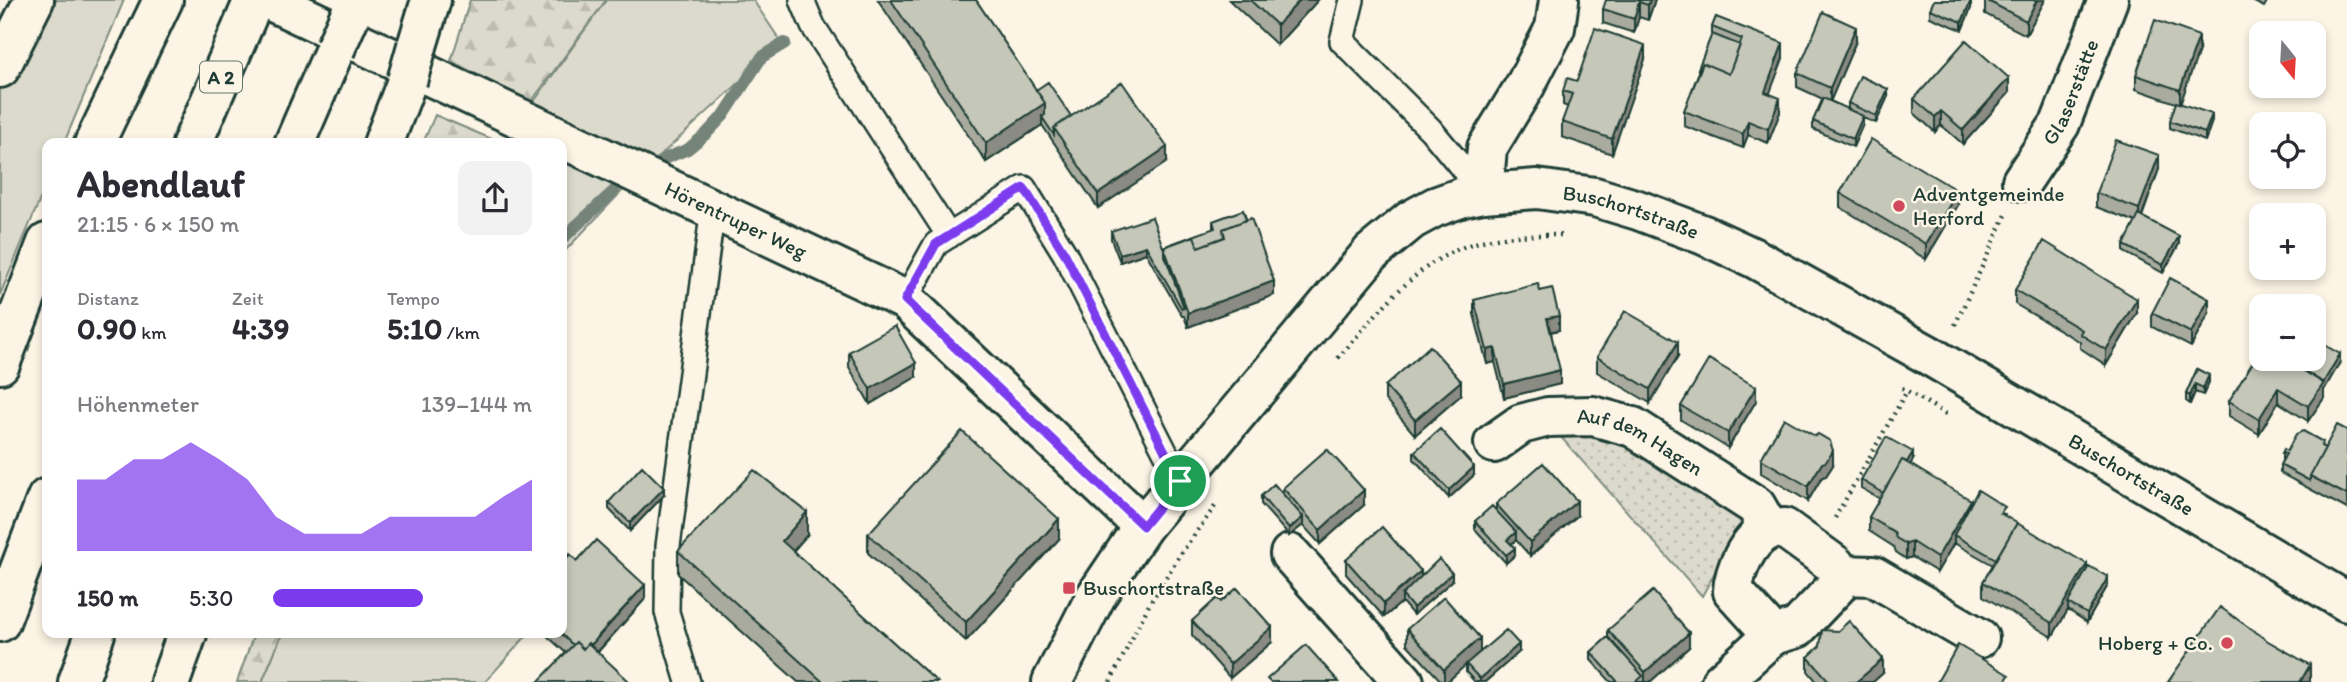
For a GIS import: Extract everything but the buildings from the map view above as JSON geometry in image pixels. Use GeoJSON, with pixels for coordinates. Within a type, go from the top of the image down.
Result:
{"type":"FeatureCollection","features":[{"type":"Feature","properties":{"kind":"main road"},"geometry":{"type":"LineString","coordinates":[[0,68],[34,0]]}},
{"type":"Feature","properties":{"kind":"main road"},"geometry":{"type":"LineString","coordinates":[[97,138],[163,0]]}},
{"type":"Feature","properties":{"kind":"main road"},"geometry":{"type":"LineString","coordinates":[[385,138],[431,0]]}},
{"type":"Feature","properties":{"kind":"main road","name":"Glaserstätte"},"geometry":{"type":"LineString","coordinates":[[2022,181],[2060,124],[2108,0]]}},
{"type":"Feature","properties":{"kind":"main road","name":"A 2"},"geometry":{"type":"LineString","coordinates":[[195,138],[257,4]]}},
{"type":"Feature","properties":{"kind":"main road","name":"Hörentruper Weg"},"geometry":{"type":"LineString","coordinates":[[257,4],[557,138]]}},
{"type":"Feature","properties":{"kind":"main road"},"geometry":{"type":"LineString","coordinates":[[1483,193],[1487,148],[1526,84],[1554,9]]}},
{"type":"Feature","properties":{"kind":"main road"},"geometry":{"type":"LineString","coordinates":[[297,138],[348,21]]}},
{"type":"Feature","properties":{"kind":"main road","name":"Hörentruper Weg"},"geometry":{"type":"LineString","coordinates":[[567,143],[713,208],[905,300],[1143,526]]}},
{"type":"Feature","properties":{"kind":"main road","name":"Buschortstraße"},"geometry":{"type":"LineString","coordinates":[[1052,682],[1096,596],[1143,526],[1371,253],[1411,220],[1462,197],[1537,189],[1595,197],[1638,210],[1704,235],[1754,258],[1932,357],[2347,602]]}},
{"type":"Feature","properties":{"kind":"main road"},"geometry":{"type":"LineString","coordinates":[[0,364],[42,256]]}},
{"type":"Feature","properties":{"kind":"main road","name":"Auf dem Hagen"},"geometry":{"type":"LineString","coordinates":[[1494,443],[1521,424],[1548,416],[1592,416],[1633,427],[1756,506],[1769,529]]}},
{"type":"Feature","properties":{"kind":"main road"},"geometry":{"type":"LineString","coordinates":[[0,622],[42,511]]}},
{"type":"Feature","properties":{"kind":"main road"},"geometry":{"type":"LineString","coordinates":[[1773,635],[1733,591],[1734,576],[1755,539],[1769,529],[1784,528],[1829,563],[1873,576],[1979,638]]}},
{"type":"Feature","properties":{"kind":"main road"},"geometry":{"type":"LineString","coordinates":[[1290,554],[1404,682]]}},
{"type":"Feature","properties":{"kind":"main road"},"geometry":{"type":"LineString","coordinates":[[1721,682],[1773,635],[1797,628],[1837,586],[1829,563]]}},
{"type":"Feature","properties":{"kind":"main road"},"geometry":{"type":"LineString","coordinates":[[78,682],[94,638]]}},
{"type":"Feature","properties":{"kind":"main road"},"geometry":{"type":"LineString","coordinates":[[170,682],[186,638]]}},
{"type":"Feature","properties":{"kind":"lane"},"geometry":{"type":"LineString","coordinates":[[802,0],[813,26],[949,236]]}},
{"type":"Feature","properties":{"kind":"lane"},"geometry":{"type":"LineString","coordinates":[[1352,0],[1342,41],[1431,130],[1483,193]]}},
{"type":"Feature","properties":{"kind":"lane"},"geometry":{"type":"LineString","coordinates":[[905,300],[936,244],[1024,188],[1065,254],[1180,481]]}},
{"type":"Feature","properties":{"kind":"lane"},"geometry":{"type":"LineString","coordinates":[[688,682],[667,612],[668,546],[713,208]]}},
{"type":"Feature","properties":{"kind":"path"},"geometry":{"type":"LineString","coordinates":[[1829,563],[1907,392],[1956,324],[2022,181]]}},
{"type":"Feature","properties":{"kind":"green space"},"geometry":{"type":"Polygon","coordinates":[[[42,0],[124,0],[66,138],[42,138],[42,195],[0,295],[0,87],[42,0]]]}},
{"type":"Feature","properties":{"kind":"green space"},"geometry":{"type":"Polygon","coordinates":[[[470,0],[606,0],[531,102],[451,61],[470,0]]]}},
{"type":"Feature","properties":{"kind":"green space"},"geometry":{"type":"Polygon","coordinates":[[[606,0],[753,0],[782,43],[623,190],[567,249],[567,138],[508,138],[606,0]]]}},
{"type":"Feature","properties":{"kind":"green space"},"geometry":{"type":"Polygon","coordinates":[[[435,115],[489,138],[425,138],[435,115]]]}},
{"type":"Feature","properties":{"kind":"green space"},"geometry":{"type":"Polygon","coordinates":[[[1551,426],[1630,439],[1746,515],[1702,596],[1551,426]]]}},
{"type":"Feature","properties":{"kind":"green space"},"geometry":{"type":"Polygon","coordinates":[[[253,638],[280,638],[262,682],[237,682],[253,638]]]}},
{"type":"Feature","properties":{"kind":"green space"},"geometry":{"type":"Polygon","coordinates":[[[280,638],[524,638],[485,682],[262,682],[280,638]]]}},
{"type":"Feature","properties":{"kind":"waterway"},"geometry":{"type":"LineString","coordinates":[[664,159],[688,149],[706,134],[724,115],[762,57],[785,43]]}},
{"type":"Feature","properties":{"kind":"waterway"},"geometry":{"type":"LineString","coordinates":[[567,234],[614,191]]}},
{"type":"Feature","properties":{"kind":"place","name":"Adventgemeinde Herford"},"geometry":{"type":"Point","coordinates":[1899,206]}},
{"type":"Feature","properties":{"kind":"place","name":"Buschortstraße"},"geometry":{"type":"Point","coordinates":[1069,588]}},
{"type":"Feature","properties":{"kind":"place","name":"Hoberg + Co."},"geometry":{"type":"Point","coordinates":[2227,643]}},
{"type":"Feature","properties":{"kind":"route"},"geometry":{"type":"LineString","coordinates":[[1024,188],[1065,254],[1180,481],[1143,526],[905,300],[936,244],[1024,188]]}}]}
